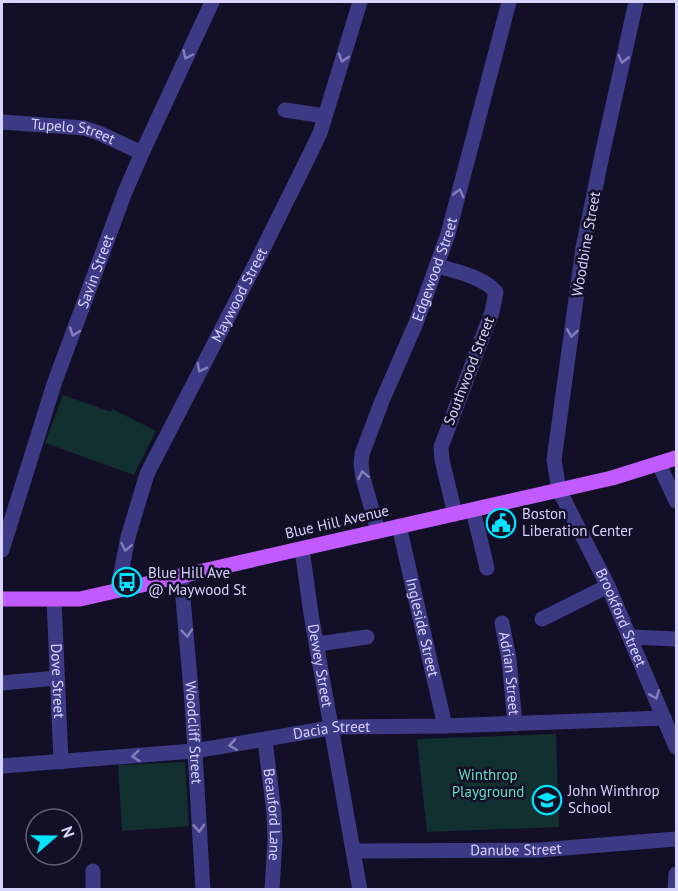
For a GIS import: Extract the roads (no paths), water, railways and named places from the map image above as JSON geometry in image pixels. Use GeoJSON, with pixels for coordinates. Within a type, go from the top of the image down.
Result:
{"type":"FeatureCollection","features":[{"type":"Feature","properties":{"kind":"main road","name":"Blue Hill Avenue"},"geometry":{"type":"LineString","coordinates":[[2,599],[80,599],[612,478],[676,458]]}},
{"type":"Feature","properties":{"kind":"street","name":"Savin Street"},"geometry":{"type":"LineString","coordinates":[[2,550],[54,384],[142,153],[212,2]]}},
{"type":"Feature","properties":{"kind":"street","name":"Maywood Street"},"geometry":{"type":"LineString","coordinates":[[118,589],[128,537],[147,474],[308,158],[325,116],[360,2]]}},
{"type":"Feature","properties":{"kind":"street","name":"Edgewood Street"},"geometry":{"type":"LineString","coordinates":[[378,531],[363,478],[362,454],[416,323],[448,234],[509,2]]}},
{"type":"Feature","properties":{"kind":"street","name":"Woodbine Street"},"geometry":{"type":"LineString","coordinates":[[559,490],[554,460],[583,248],[636,2]]}},
{"type":"Feature","properties":{"kind":"street"},"geometry":{"type":"LineString","coordinates":[[285,111],[325,116]]}},
{"type":"Feature","properties":{"kind":"street","name":"Tupelo Street"},"geometry":{"type":"LineString","coordinates":[[2,122],[84,128],[142,153]]}},
{"type":"Feature","properties":{"kind":"street","name":"Southwood Street"},"geometry":{"type":"LineString","coordinates":[[437,266],[465,274],[496,292],[492,312],[441,447],[455,514]]}},
{"type":"Feature","properties":{"kind":"street"},"geometry":{"type":"LineString","coordinates":[[659,464],[676,501]]}},
{"type":"Feature","properties":{"kind":"street","name":"Brookford Street"},"geometry":{"type":"LineString","coordinates":[[559,490],[632,637],[676,747]]}},
{"type":"Feature","properties":{"kind":"street"},"geometry":{"type":"LineString","coordinates":[[473,510],[487,568]]}},
{"type":"Feature","properties":{"kind":"street","name":"Ingleside Street"},"geometry":{"type":"LineString","coordinates":[[399,526],[445,726]]}},
{"type":"Feature","properties":{"kind":"street","name":"Dewey Street"},"geometry":{"type":"LineString","coordinates":[[302,549],[360,890]]}},
{"type":"Feature","properties":{"kind":"street","name":"Woodcliff Street"},"geometry":{"type":"LineString","coordinates":[[181,575],[203,890]]}},
{"type":"Feature","properties":{"kind":"street"},"geometry":{"type":"LineString","coordinates":[[542,619],[608,586]]}},
{"type":"Feature","properties":{"kind":"street","name":"Dove Street"},"geometry":{"type":"LineString","coordinates":[[54,600],[61,762]]}},
{"type":"Feature","properties":{"kind":"street","name":"Adrian Street"},"geometry":{"type":"LineString","coordinates":[[502,623],[509,659],[515,724]]}},
{"type":"Feature","properties":{"kind":"street"},"geometry":{"type":"LineString","coordinates":[[317,644],[367,637]]}},
{"type":"Feature","properties":{"kind":"street"},"geometry":{"type":"LineString","coordinates":[[632,637],[676,639]]}},
{"type":"Feature","properties":{"kind":"street"},"geometry":{"type":"LineString","coordinates":[[2,683],[57,678]]}},
{"type":"Feature","properties":{"kind":"street","name":"Dacia Street"},"geometry":{"type":"LineString","coordinates":[[2,766],[194,751],[332,728],[664,718]]}},
{"type":"Feature","properties":{"kind":"street","name":"Beauford Lane"},"geometry":{"type":"LineString","coordinates":[[265,740],[274,813],[272,890]]}},
{"type":"Feature","properties":{"kind":"street","name":"Danube Street"},"geometry":{"type":"LineString","coordinates":[[354,850],[540,850],[676,839]]}},
{"type":"Feature","properties":{"kind":"street"},"geometry":{"type":"LineString","coordinates":[[93,871],[93,890]]}},
{"type":"Feature","properties":{"kind":"street"},"geometry":{"type":"LineString","coordinates":[[675,890],[676,874]]}},
{"type":"Feature","properties":{"kind":"place","name":"Boston Liberation Center"},"geometry":{"type":"Point","coordinates":[501,523]}},
{"type":"Feature","properties":{"kind":"place","name":"Blue Hill Ave @ Maywood St"},"geometry":{"type":"Point","coordinates":[127,582]}},
{"type":"Feature","properties":{"kind":"place","name":"John Winthrop School"},"geometry":{"type":"Point","coordinates":[547,800]}},
{"type":"Feature","properties":{"kind":"park label","name":"Winthrop Playground"},"geometry":{"type":"Point","coordinates":[488,784]}}]}
